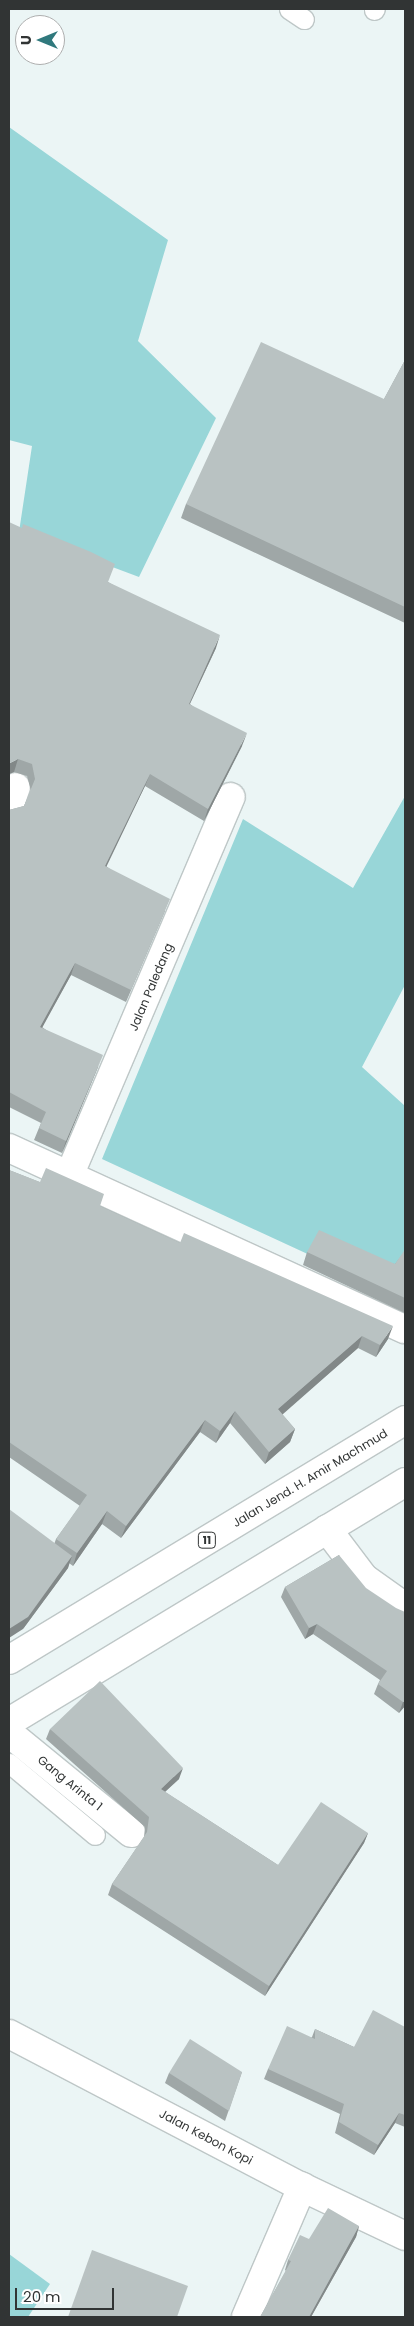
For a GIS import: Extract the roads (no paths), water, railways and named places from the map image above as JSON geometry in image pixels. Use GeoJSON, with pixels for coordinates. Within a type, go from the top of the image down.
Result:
{"type":"FeatureCollection","features":[{"type":"Feature","properties":{"kind":"main road","name":"Jalan Paledang"},"geometry":{"type":"LineString","coordinates":[[70,1176],[231,797]]}},
{"type":"Feature","properties":{"kind":"main road"},"geometry":{"type":"LineString","coordinates":[[9,1148],[405,1329]]}},
{"type":"Feature","properties":{"kind":"main road","name":"Jalan Jend. H. Amir Machmud"},"geometry":{"type":"LineString","coordinates":[[9,1660],[405,1420]]}},
{"type":"Feature","properties":{"kind":"main road"},"geometry":{"type":"LineString","coordinates":[[9,1722],[405,1482]]}},
{"type":"Feature","properties":{"kind":"main road"},"geometry":{"type":"LineString","coordinates":[[327,1529],[364,1578],[405,1607]]}},
{"type":"Feature","properties":{"kind":"main road","name":"Gang Arinta 1"},"geometry":{"type":"LineString","coordinates":[[9,1733],[131,1832]]}},
{"type":"Feature","properties":{"kind":"main road","name":"Jalan Kebon Kopi"},"geometry":{"type":"LineString","coordinates":[[9,2034],[302,2187],[405,2236]]}},
{"type":"Feature","properties":{"kind":"main road"},"geometry":{"type":"LineString","coordinates":[[246,2317],[302,2187]]}},
{"type":"Feature","properties":{"kind":"lane"},"geometry":{"type":"LineString","coordinates":[[9,1763],[94,1835]]}}]}
